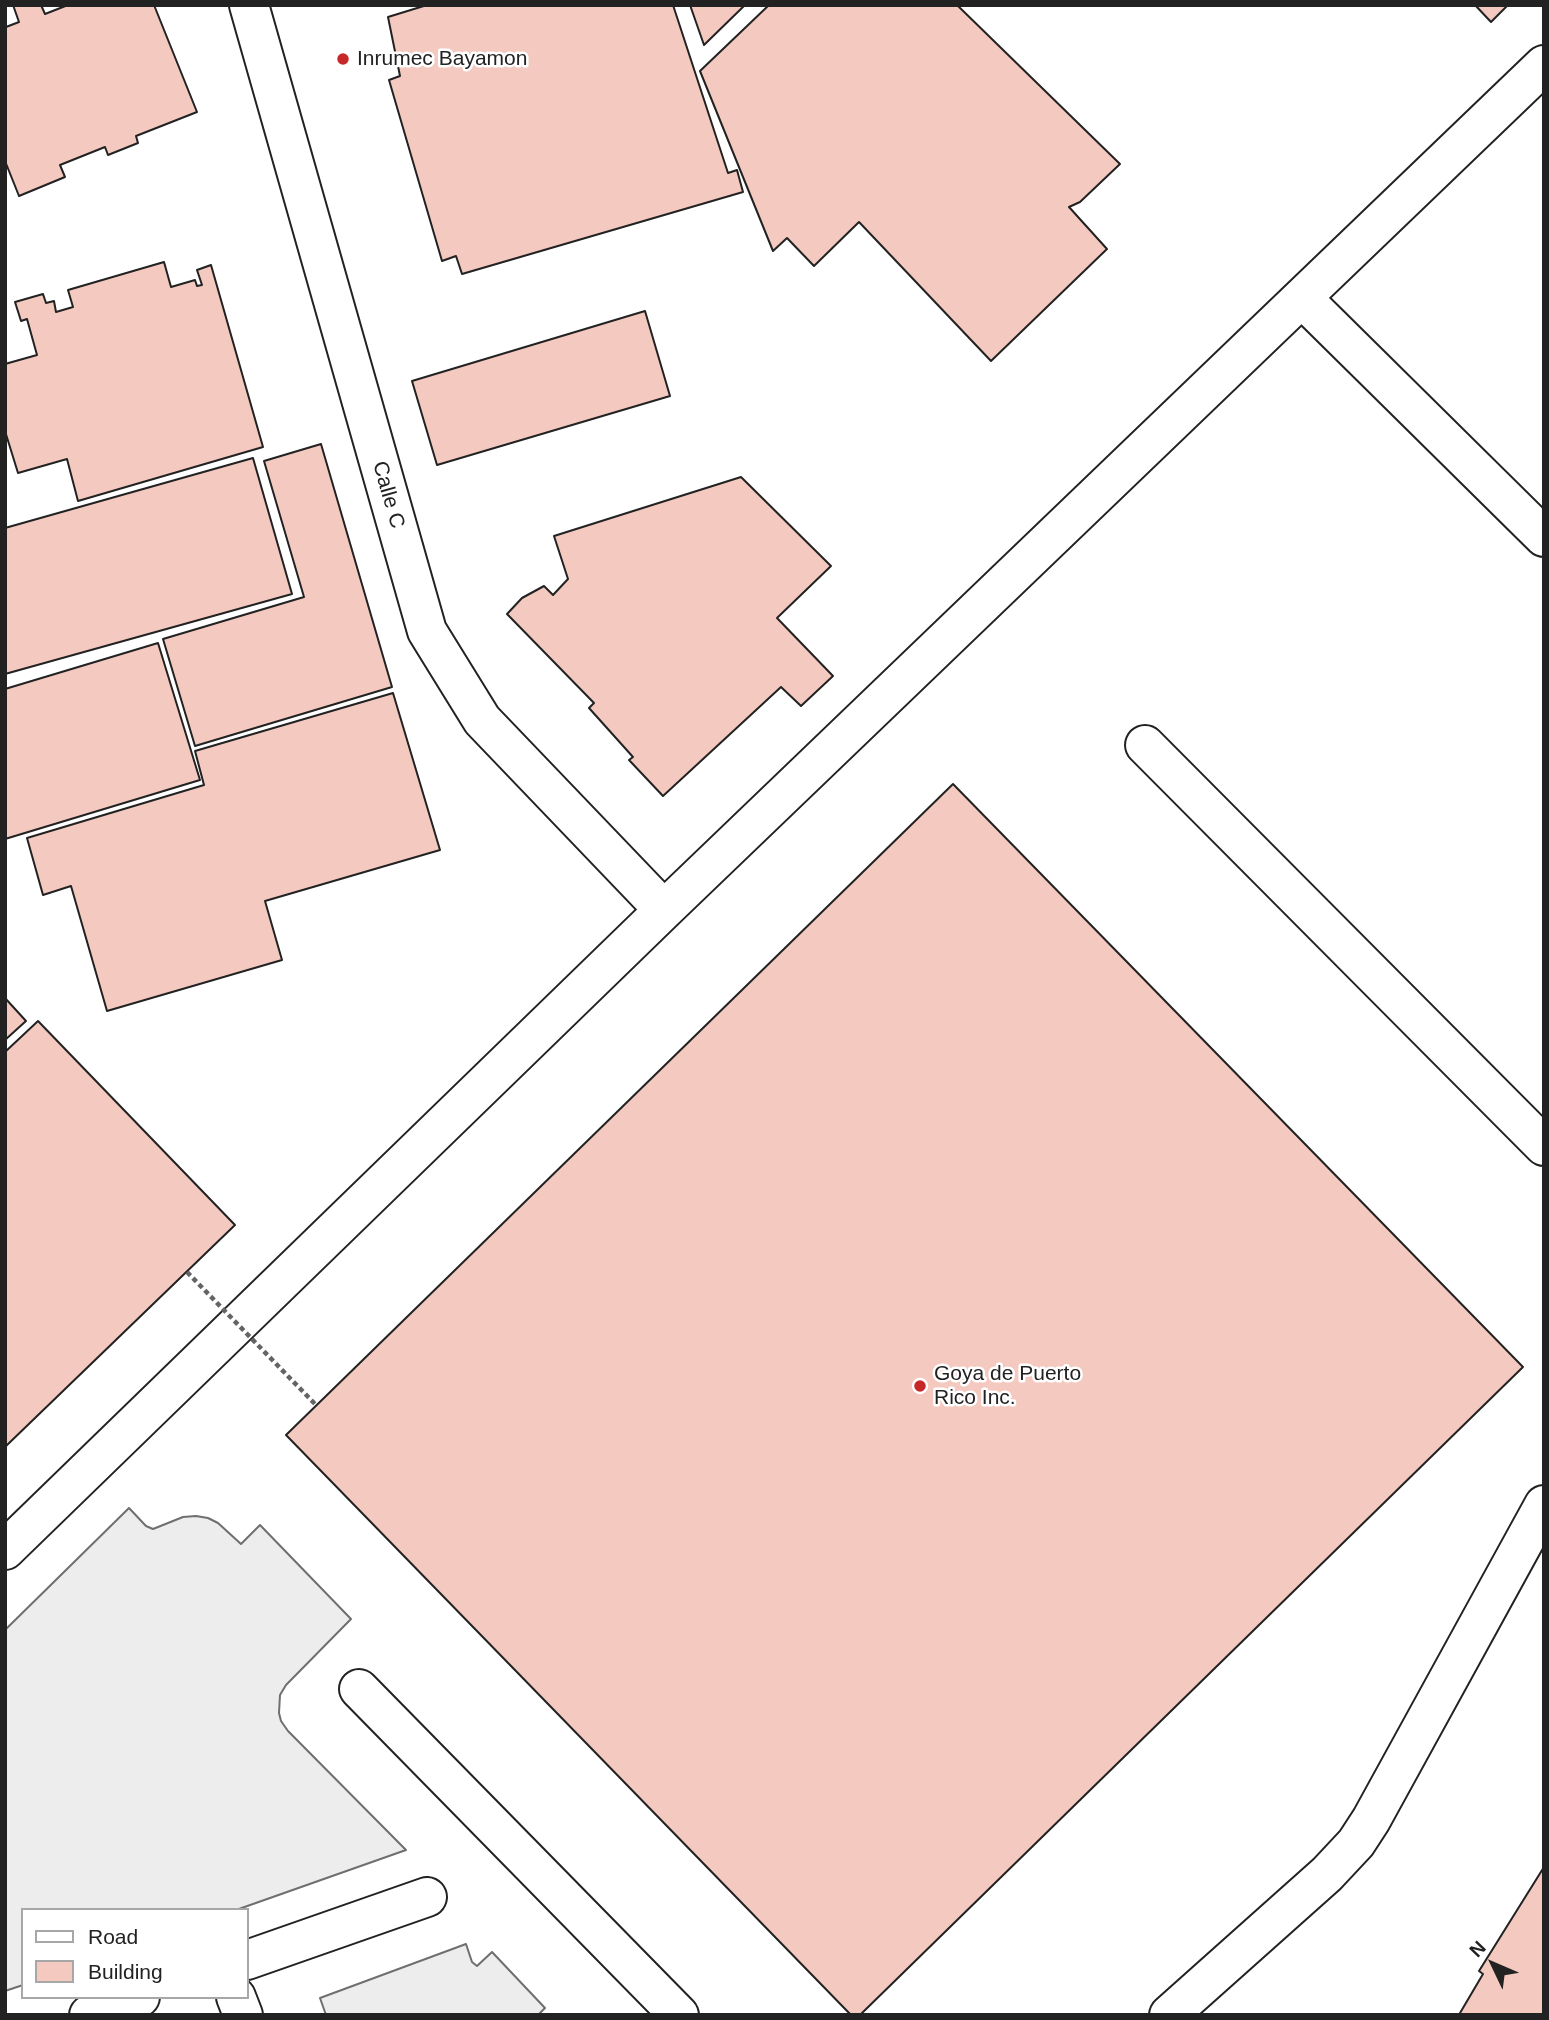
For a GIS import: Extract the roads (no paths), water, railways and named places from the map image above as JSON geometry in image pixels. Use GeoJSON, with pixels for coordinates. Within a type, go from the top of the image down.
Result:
{"type":"FeatureCollection","features":[{"type":"Feature","properties":{"kind":"street","name":"Calle C"},"geometry":{"type":"LineString","coordinates":[[249,5],[427,631],[482,720],[664,910]]}},
{"type":"Feature","properties":{"kind":"street"},"geometry":{"type":"LineString","coordinates":[[5,1549],[664,910],[1544,65]]}},
{"type":"Feature","properties":{"kind":"street"},"geometry":{"type":"LineString","coordinates":[[1302,298],[1544,537]]}},
{"type":"Feature","properties":{"kind":"street"},"geometry":{"type":"LineString","coordinates":[[1145,745],[1544,1146]]}},
{"type":"Feature","properties":{"kind":"street"},"geometry":{"type":"LineString","coordinates":[[1169,2015],[1327,1874],[1356,1843],[1544,1506]]}},
{"type":"Feature","properties":{"kind":"street"},"geometry":{"type":"LineString","coordinates":[[359,1689],[679,2015]]}},
{"type":"Feature","properties":{"kind":"street"},"geometry":{"type":"LineString","coordinates":[[248,1960],[427,1897]]}},
{"type":"Feature","properties":{"kind":"street"},"geometry":{"type":"LineString","coordinates":[[89,2015],[133,1999]]}},
{"type":"Feature","properties":{"kind":"place","name":"Inrumec Bayamon"},"geometry":{"type":"Point","coordinates":[343,59]}},
{"type":"Feature","properties":{"kind":"place","name":"Goya de Puerto Rico Inc."},"geometry":{"type":"Point","coordinates":[920,1386]}}]}
